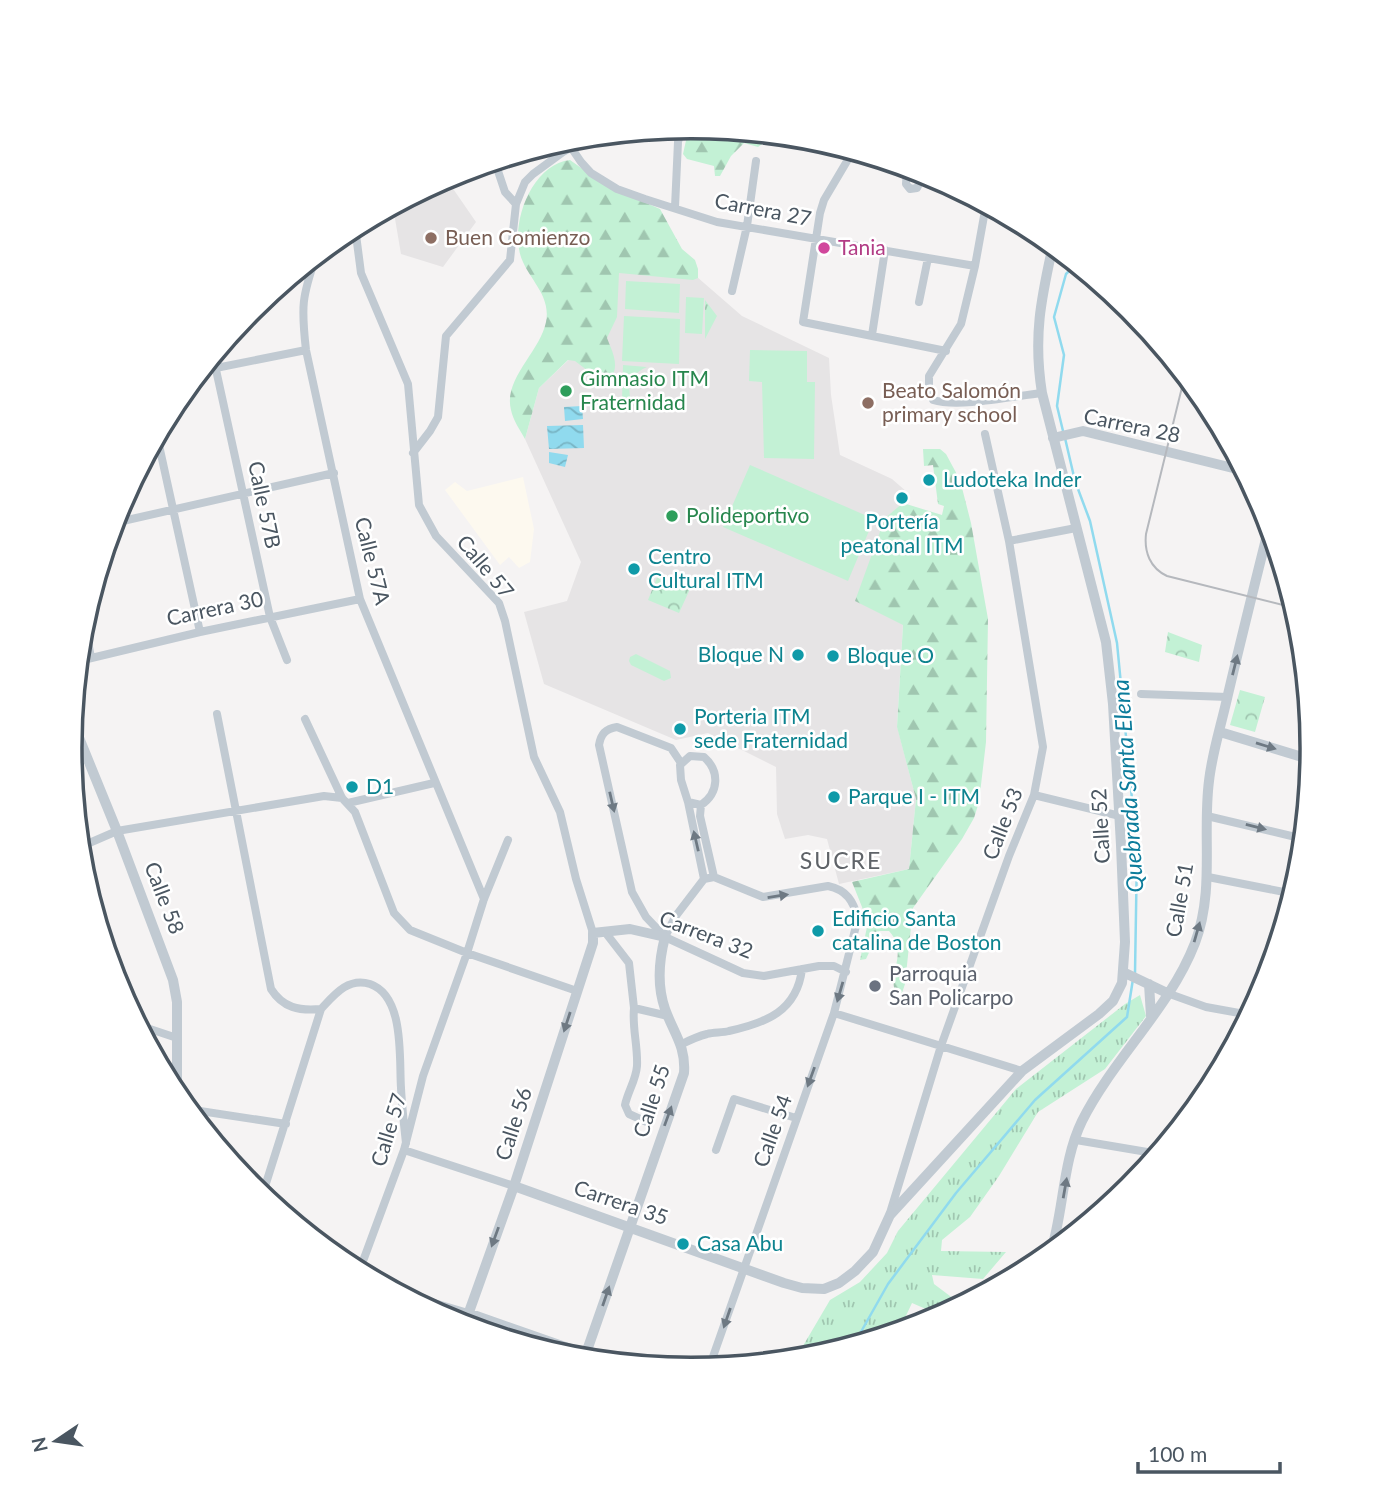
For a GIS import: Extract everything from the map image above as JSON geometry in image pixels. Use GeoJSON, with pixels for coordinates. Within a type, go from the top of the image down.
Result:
{"type":"FeatureCollection","features":[{"type":"Feature","properties":{"kind":"street"},"geometry":{"type":"LineString","coordinates":[[675,207],[679,140]]}},
{"type":"Feature","properties":{"kind":"street","name":"Carrera 27"},"geometry":{"type":"LineString","coordinates":[[573,151],[591,173],[617,189],[717,222],[975,266]]}},
{"type":"Feature","properties":{"kind":"street"},"geometry":{"type":"LineString","coordinates":[[413,453],[438,417],[446,337],[510,260],[516,204],[525,182],[555,155]]}},
{"type":"Feature","properties":{"kind":"street"},"geometry":{"type":"LineString","coordinates":[[732,291],[747,226],[756,160]]}},
{"type":"Feature","properties":{"kind":"street"},"geometry":{"type":"LineString","coordinates":[[848,160],[824,200],[803,322],[946,351]]}},
{"type":"Feature","properties":{"kind":"street"},"geometry":{"type":"LineString","coordinates":[[498,171],[505,192],[516,204]]}},
{"type":"Feature","properties":{"kind":"street"},"geometry":{"type":"LineString","coordinates":[[906,179],[910,189],[918,188],[920,184]]}},
{"type":"Feature","properties":{"kind":"street"},"geometry":{"type":"LineString","coordinates":[[984,215],[961,324],[929,376],[929,391],[933,400],[938,402],[1042,393]]}},
{"type":"Feature","properties":{"kind":"street","name":"Calle 57"},"geometry":{"type":"LineString","coordinates":[[357,240],[361,273],[408,384],[419,505],[436,536],[499,603],[534,757],[560,812],[576,879],[593,933]]}},
{"type":"Feature","properties":{"kind":"street"},"geometry":{"type":"LineString","coordinates":[[872,335],[886,250]]}},
{"type":"Feature","properties":{"kind":"street","name":"Calle 52"},"geometry":{"type":"LineString","coordinates":[[824,1289],[839,1283],[855,1271],[873,1252],[890,1214],[1022,1071],[1109,1006],[1127,974],[1113,704],[1106,642],[1056,438],[1042,393],[1037,349],[1038,323],[1051,257]]}},
{"type":"Feature","properties":{"kind":"street"},"geometry":{"type":"LineString","coordinates":[[919,302],[928,258]]}},
{"type":"Feature","properties":{"kind":"street","name":"Calle 57A"},"geometry":{"type":"LineString","coordinates":[[310,274],[302,298],[306,350],[360,599],[484,899]]}},
{"type":"Feature","properties":{"kind":"street"},"geometry":{"type":"LineString","coordinates":[[216,368],[306,350]]}},
{"type":"Feature","properties":{"kind":"street","name":"Calle 57B"},"geometry":{"type":"LineString","coordinates":[[216,368],[270,617],[287,660]]}},
{"type":"Feature","properties":{"kind":"street","name":"Carrera 28"},"geometry":{"type":"LineString","coordinates":[[1056,438],[1071,433],[1090,433],[1232,468]]}},
{"type":"Feature","properties":{"kind":"street","name":"Calle 53"},"geometry":{"type":"LineString","coordinates":[[890,1214],[942,1046],[1009,856],[1034,795],[1043,747],[1009,541],[985,435]]}},
{"type":"Feature","properties":{"kind":"street"},"geometry":{"type":"LineString","coordinates":[[161,450],[200,632]]}},
{"type":"Feature","properties":{"kind":"street"},"geometry":{"type":"LineString","coordinates":[[127,520],[334,473]]}},
{"type":"Feature","properties":{"kind":"street"},"geometry":{"type":"LineString","coordinates":[[1009,541],[1076,528]]}},
{"type":"Feature","properties":{"kind":"street","name":"Calle 51"},"geometry":{"type":"LineString","coordinates":[[1056,1236],[1080,1126],[1107,1077],[1167,993],[1195,943],[1208,877],[1209,778],[1265,544]]}},
{"type":"Feature","properties":{"kind":"street","name":"Carrera 30"},"geometry":{"type":"LineString","coordinates":[[91,657],[360,599]]}},
{"type":"Feature","properties":{"kind":"street"},"geometry":{"type":"LineString","coordinates":[[90,652],[91,657]]}},
{"type":"Feature","properties":{"kind":"street"},"geometry":{"type":"LineString","coordinates":[[1141,694],[1228,697]]}},
{"type":"Feature","properties":{"kind":"street"},"geometry":{"type":"LineString","coordinates":[[218,714],[271,989],[278,999],[288,1006],[299,1010],[321,1009]]}},
{"type":"Feature","properties":{"kind":"street"},"geometry":{"type":"LineString","coordinates":[[305,719],[345,800],[355,812],[394,913],[402,924],[410,930],[467,953],[578,990]]}},
{"type":"Feature","properties":{"kind":"street"},"geometry":{"type":"LineString","coordinates":[[701,805],[714,877],[704,879],[675,917],[665,937],[646,917],[632,892],[599,745],[601,735],[608,729],[617,727],[671,748],[681,763],[681,780],[704,879]]}},
{"type":"Feature","properties":{"kind":"street"},"geometry":{"type":"LineString","coordinates":[[1220,732],[1301,757]]}},
{"type":"Feature","properties":{"kind":"street","name":"Calle 58"},"geometry":{"type":"LineString","coordinates":[[82,747],[173,980],[177,1002],[176,1073]]}},
{"type":"Feature","properties":{"kind":"street"},"geometry":{"type":"LineString","coordinates":[[681,763],[690,757],[701,755],[712,767],[716,786],[709,800],[701,805],[688,802]]}},
{"type":"Feature","properties":{"kind":"street"},"geometry":{"type":"LineString","coordinates":[[90,843],[117,831],[324,796],[345,800],[434,783]]}},
{"type":"Feature","properties":{"kind":"street"},"geometry":{"type":"LineString","coordinates":[[1034,795],[1119,816]]}},
{"type":"Feature","properties":{"kind":"street"},"geometry":{"type":"LineString","coordinates":[[1207,816],[1294,837]]}},
{"type":"Feature","properties":{"kind":"street","name":"Calle 57"},"geometry":{"type":"LineString","coordinates":[[363,1261],[405,1147],[423,1076],[484,899],[508,840]]}},
{"type":"Feature","properties":{"kind":"street","name":"Calle 54"},"geometry":{"type":"LineString","coordinates":[[713,1357],[834,1013],[858,918],[854,904],[846,893],[828,886],[763,897],[714,877]]}},
{"type":"Feature","properties":{"kind":"street"},"geometry":{"type":"LineString","coordinates":[[1208,877],[1283,893]]}},
{"type":"Feature","properties":{"kind":"street","name":"Carrera 32"},"geometry":{"type":"LineString","coordinates":[[593,933],[630,929],[665,937],[743,973],[764,976],[819,966],[834,966],[846,972]]}},
{"type":"Feature","properties":{"kind":"street"},"geometry":{"type":"LineString","coordinates":[[605,932],[629,963],[637,1062],[636,1075],[625,1105],[629,1114],[649,1123]]}},
{"type":"Feature","properties":{"kind":"street","name":"Calle 56"},"geometry":{"type":"LineString","coordinates":[[468,1313],[514,1186],[593,943],[593,933]]}},
{"type":"Feature","properties":{"kind":"street","name":"Calle 55"},"geometry":{"type":"LineString","coordinates":[[588,1349],[684,1073],[685,1058],[668,1016],[660,984],[660,960],[665,937]]}},
{"type":"Feature","properties":{"kind":"street"},"geometry":{"type":"LineString","coordinates":[[681,1044],[710,1033],[751,1026],[769,1019],[792,999],[800,984],[802,969]]}},
{"type":"Feature","properties":{"kind":"street"},"geometry":{"type":"LineString","coordinates":[[1127,974],[1167,993],[1206,1007],[1240,1013]]}},
{"type":"Feature","properties":{"kind":"street"},"geometry":{"type":"LineString","coordinates":[[266,1184],[321,1009],[338,990],[348,985],[362,982],[377,986],[390,1000],[398,1029],[405,1147]]}},
{"type":"Feature","properties":{"kind":"street"},"geometry":{"type":"LineString","coordinates":[[1148,984],[1151,1017]]}},
{"type":"Feature","properties":{"kind":"street"},"geometry":{"type":"LineString","coordinates":[[634,1008],[668,1016]]}},
{"type":"Feature","properties":{"kind":"street"},"geometry":{"type":"LineString","coordinates":[[834,1013],[1022,1071]]}},
{"type":"Feature","properties":{"kind":"street"},"geometry":{"type":"LineString","coordinates":[[151,1029],[177,1038]]}},
{"type":"Feature","properties":{"kind":"street"},"geometry":{"type":"LineString","coordinates":[[716,1150],[734,1099],[796,1118]]}},
{"type":"Feature","properties":{"kind":"street"},"geometry":{"type":"LineString","coordinates":[[203,1111],[286,1124]]}},
{"type":"Feature","properties":{"kind":"street"},"geometry":{"type":"LineString","coordinates":[[1076,1140],[1148,1152]]}},
{"type":"Feature","properties":{"kind":"street","name":"Carrera 35"},"geometry":{"type":"LineString","coordinates":[[405,1147],[802,1288],[824,1289]]}},
{"type":"Feature","properties":{"kind":"street"},"geometry":{"type":"LineString","coordinates":[[452,1308],[520,1333]]}},
{"type":"Feature","properties":{"kind":"shaded area","name":"Buen Comienzo"},"geometry":{"type":"Polygon","coordinates":[[[453,188],[476,222],[443,267],[401,254],[395,217],[453,188]]]}},
{"type":"Feature","properties":{"kind":"shaded area"},"geometry":{"type":"Polygon","coordinates":[[[608,264],[689,270],[742,316],[829,358],[831,395],[840,455],[892,479],[907,492],[903,504],[885,518],[903,624],[897,726],[916,799],[909,869],[839,884],[827,839],[808,835],[785,839],[777,814],[776,767],[708,733],[676,740],[544,684],[524,612],[567,601],[581,562],[525,439],[539,388],[578,351],[608,264]]]}},
{"type":"Feature","properties":{"kind":"shaded area"},"geometry":{"type":"Polygon","coordinates":[[[523,477],[534,529],[530,562],[519,568],[509,557],[500,565],[445,490],[455,482],[467,491],[523,477]]]}},
{"type":"Feature","properties":{"kind":"green space"},"geometry":{"type":"Polygon","coordinates":[[[686,139],[763,143],[758,147],[744,143],[731,156],[720,176],[715,176],[714,166],[687,159],[683,154],[686,139]]]}},
{"type":"Feature","properties":{"kind":"green space"},"geometry":{"type":"Polygon","coordinates":[[[570,160],[605,185],[660,209],[682,249],[695,260],[698,278],[693,280],[619,273],[617,317],[607,338],[615,363],[614,373],[611,378],[600,380],[575,361],[568,360],[539,388],[525,439],[511,410],[512,387],[537,344],[546,322],[547,311],[541,293],[522,259],[519,249],[519,222],[536,181],[557,164],[570,160]]]}},
{"type":"Feature","properties":{"kind":"green space"},"geometry":{"type":"Polygon","coordinates":[[[626,281],[680,284],[679,313],[625,309],[626,281]]]}},
{"type":"Feature","properties":{"kind":"green space"},"geometry":{"type":"Polygon","coordinates":[[[686,297],[704,298],[702,334],[685,333],[686,297]]]}},
{"type":"Feature","properties":{"kind":"green space"},"geometry":{"type":"Polygon","coordinates":[[[705,300],[717,316],[705,339],[705,300]]]}},
{"type":"Feature","properties":{"kind":"green space"},"geometry":{"type":"Polygon","coordinates":[[[624,316],[680,319],[679,364],[622,361],[624,316]]]}},
{"type":"Feature","properties":{"kind":"green space"},"geometry":{"type":"Polygon","coordinates":[[[750,350],[807,351],[807,382],[815,382],[814,459],[764,458],[762,382],[749,381],[750,350]]]}},
{"type":"Feature","properties":{"kind":"green space"},"geometry":{"type":"Polygon","coordinates":[[[623,365],[647,367],[636,374],[630,383],[634,406],[622,400],[623,365]]]}},
{"type":"Feature","properties":{"kind":"green space"},"geometry":{"type":"Polygon","coordinates":[[[923,449],[940,449],[946,454],[960,480],[971,523],[988,619],[986,742],[979,802],[974,818],[913,908],[905,984],[902,993],[897,996],[894,980],[898,956],[895,939],[889,931],[879,931],[866,959],[860,960],[867,927],[866,917],[852,882],[909,869],[916,799],[897,727],[903,625],[855,601],[885,518],[903,503],[942,515],[944,506],[938,504],[933,465],[924,466],[923,449]]]}},
{"type":"Feature","properties":{"kind":"green space"},"geometry":{"type":"Polygon","coordinates":[[[750,465],[874,519],[848,581],[723,527],[750,465]]]}},
{"type":"Feature","properties":{"kind":"green space"},"geometry":{"type":"Polygon","coordinates":[[[658,575],[690,589],[679,613],[648,600],[658,575]]]}},
{"type":"Feature","properties":{"kind":"green space"},"geometry":{"type":"Polygon","coordinates":[[[1168,632],[1202,645],[1199,662],[1165,652],[1168,632]]]}},
{"type":"Feature","properties":{"kind":"green space"},"geometry":{"type":"Polygon","coordinates":[[[636,654],[670,671],[671,678],[664,681],[631,665],[630,657],[636,654]]]}},
{"type":"Feature","properties":{"kind":"green space"},"geometry":{"type":"Polygon","coordinates":[[[1240,690],[1265,697],[1255,732],[1230,725],[1240,690]]]}},
{"type":"Feature","properties":{"kind":"green space"},"geometry":{"type":"Polygon","coordinates":[[[1140,995],[1146,1016],[1105,1069],[1038,1112],[970,1217],[942,1240],[941,1251],[1006,1252],[983,1279],[932,1275],[934,1284],[953,1298],[928,1310],[912,1303],[905,1318],[849,1337],[802,1347],[830,1300],[860,1282],[887,1253],[898,1231],[1016,1089],[1140,995]]]}},
{"type":"Feature","properties":{"kind":"water"},"geometry":{"type":"Polygon","coordinates":[[[582,406],[583,419],[565,421],[564,407],[582,406]]]}},
{"type":"Feature","properties":{"kind":"water"},"geometry":{"type":"Polygon","coordinates":[[[583,425],[584,448],[549,449],[547,426],[583,425]]]}},
{"type":"Feature","properties":{"kind":"water"},"geometry":{"type":"Polygon","coordinates":[[[549,452],[568,455],[565,467],[549,463],[549,452]]]}},
{"type":"Feature","properties":{"kind":"waterway","name":"Quebrada Santa Elena"},"geometry":{"type":"LineString","coordinates":[[1063,431],[1057,406],[1064,355],[1054,317],[1069,271]]}},
{"type":"Feature","properties":{"kind":"waterway","name":"Quebrada Santa Elena"},"geometry":{"type":"LineString","coordinates":[[1065,438],[1075,481],[1090,521],[1117,643],[1137,851],[1135,973]]}},
{"type":"Feature","properties":{"kind":"waterway","name":"Quebrada Santa Elena"},"geometry":{"type":"LineString","coordinates":[[860,1334],[888,1284],[956,1193],[1035,1100],[1127,1017],[1133,979]]}},
{"type":"Feature","properties":{"kind":"tram line"},"geometry":{"type":"LineString","coordinates":[[1182,388],[1146,534],[1149,559],[1156,569],[1167,576],[1283,605]]}},
{"type":"Feature","properties":{"kind":"place","name":"Buen Comienzo"},"geometry":{"type":"Point","coordinates":[431,238]}},
{"type":"Feature","properties":{"kind":"place","name":"Tania"},"geometry":{"type":"Point","coordinates":[824,248]}},
{"type":"Feature","properties":{"kind":"place","name":"Gimnasio ITM Fraternidad"},"geometry":{"type":"Point","coordinates":[566,391]}},
{"type":"Feature","properties":{"kind":"place","name":"Beato Salomón primary school"},"geometry":{"type":"Point","coordinates":[868,403]}},
{"type":"Feature","properties":{"kind":"place","name":"Ludoteka Inder"},"geometry":{"type":"Point","coordinates":[929,480]}},
{"type":"Feature","properties":{"kind":"place","name":"Portería peatonal ITM"},"geometry":{"type":"Point","coordinates":[902,498]}},
{"type":"Feature","properties":{"kind":"place","name":"Polideportivo"},"geometry":{"type":"Point","coordinates":[672,516]}},
{"type":"Feature","properties":{"kind":"place","name":"Centro Cultural ITM"},"geometry":{"type":"Point","coordinates":[634,569]}},
{"type":"Feature","properties":{"kind":"place","name":"Bloque N"},"geometry":{"type":"Point","coordinates":[798,655]}},
{"type":"Feature","properties":{"kind":"place","name":"Bloque O"},"geometry":{"type":"Point","coordinates":[833,656]}},
{"type":"Feature","properties":{"kind":"place","name":"Porteria ITM sede Fraternidad"},"geometry":{"type":"Point","coordinates":[680,729]}},
{"type":"Feature","properties":{"kind":"place","name":"D1"},"geometry":{"type":"Point","coordinates":[352,787]}},
{"type":"Feature","properties":{"kind":"place","name":"Parque I - ITM"},"geometry":{"type":"Point","coordinates":[834,797]}},
{"type":"Feature","properties":{"kind":"place","name":"Edificio Santa catalina de Boston"},"geometry":{"type":"Point","coordinates":[818,931]}},
{"type":"Feature","properties":{"kind":"place","name":"Parroquia San Policarpo"},"geometry":{"type":"Point","coordinates":[875,986]}},
{"type":"Feature","properties":{"kind":"place","name":"Casa Abu"},"geometry":{"type":"Point","coordinates":[683,1244]}},
{"type":"Feature","properties":{"kind":"district","name":"SUCRE"},"geometry":{"type":"Point","coordinates":[841,861]}}]}
